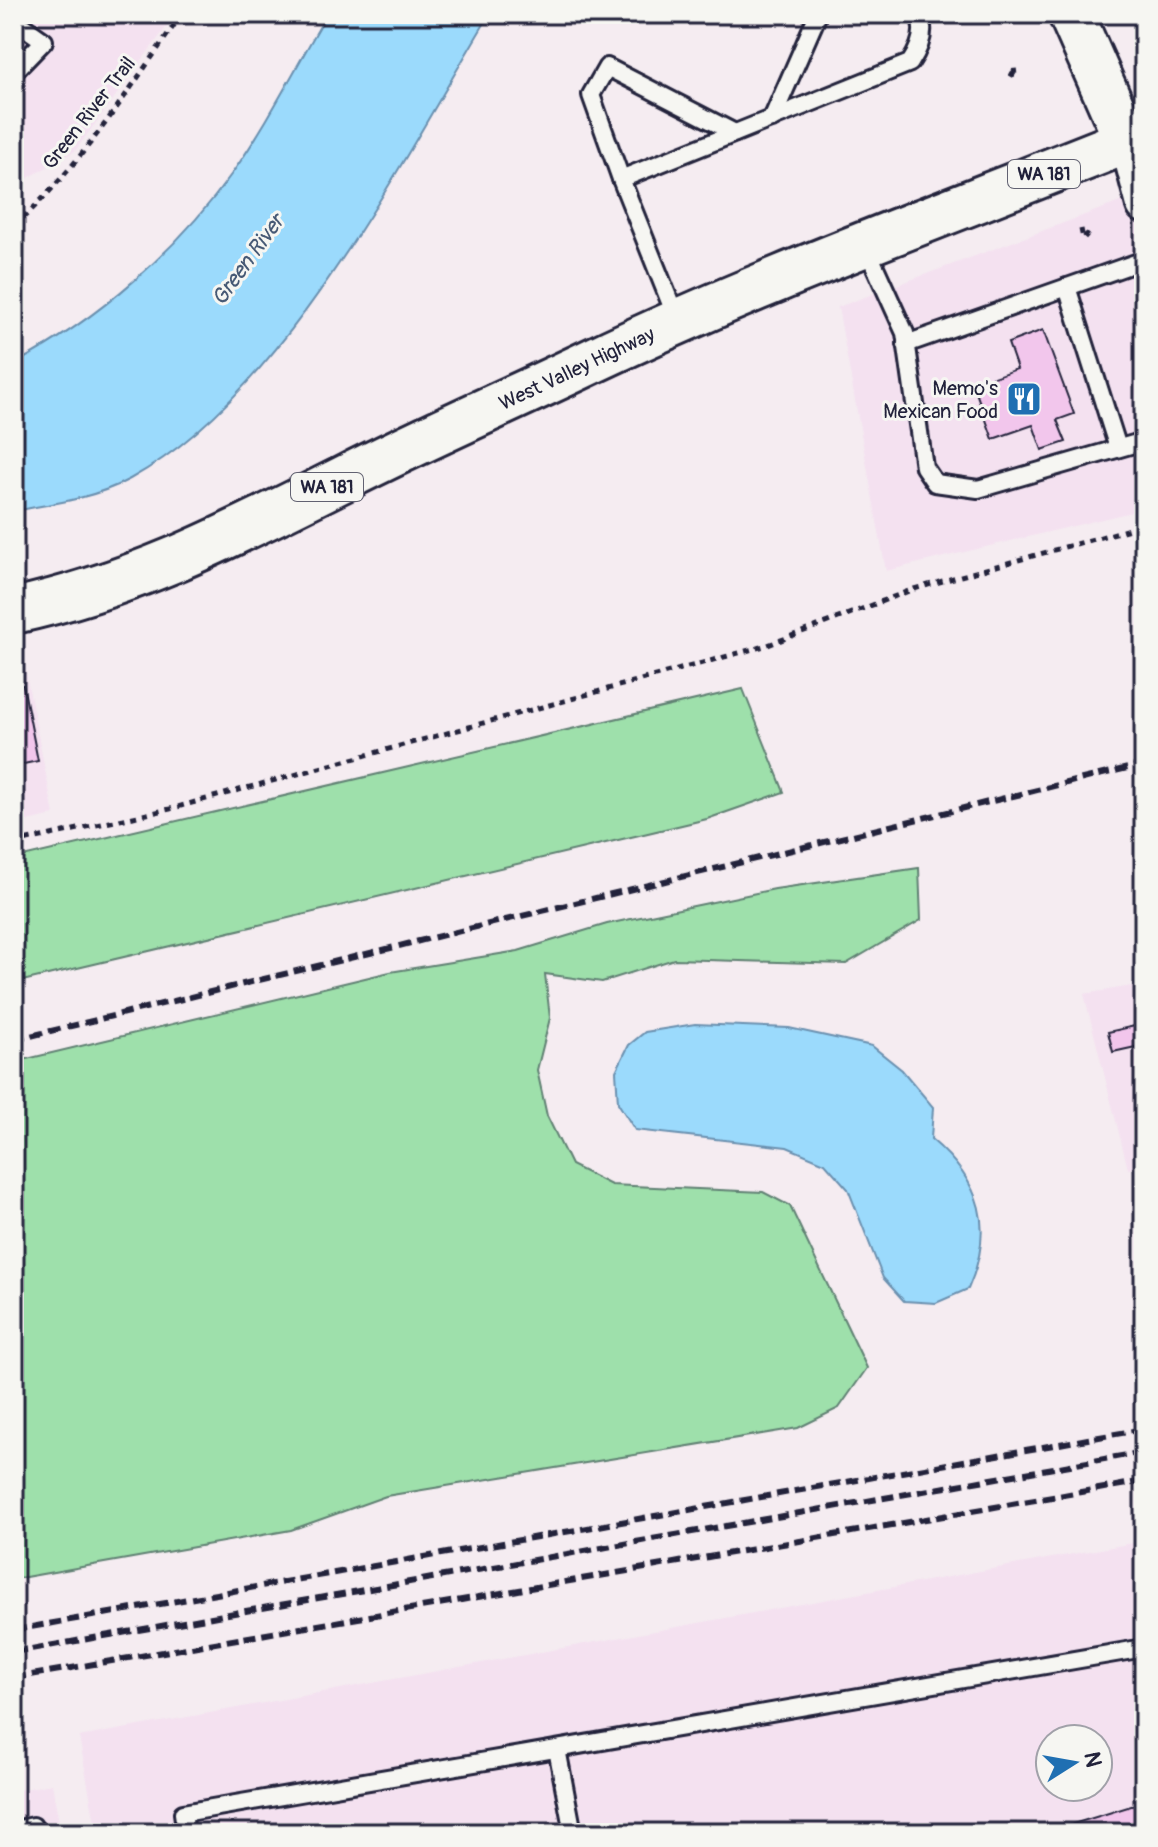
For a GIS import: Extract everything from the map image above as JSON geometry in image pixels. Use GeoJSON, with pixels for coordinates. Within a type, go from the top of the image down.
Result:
{"type":"FeatureCollection","features":[{"type":"Feature","properties":{"kind":"main road"},"geometry":{"type":"LineString","coordinates":[[1071,14],[1135,137]]}},
{"type":"Feature","properties":{"kind":"main road","name":"West Valley Highway"},"geometry":{"type":"LineString","coordinates":[[14,611],[82,596],[221,542],[347,476],[678,323],[1135,137]]}},
{"type":"Feature","properties":{"kind":"street"},"geometry":{"type":"LineString","coordinates":[[1135,137],[1144,205]]}},
{"type":"Feature","properties":{"kind":"lane"},"geometry":{"type":"LineString","coordinates":[[772,119],[818,14]]}},
{"type":"Feature","properties":{"kind":"lane"},"geometry":{"type":"LineString","coordinates":[[621,179],[910,63],[919,50],[923,23],[918,14]]}},
{"type":"Feature","properties":{"kind":"lane"},"geometry":{"type":"LineString","coordinates":[[14,20],[44,41],[14,72]]}},
{"type":"Feature","properties":{"kind":"lane"},"geometry":{"type":"LineString","coordinates":[[678,323],[591,95],[607,67],[735,133]]}},
{"type":"Feature","properties":{"kind":"lane"},"geometry":{"type":"LineString","coordinates":[[865,245],[905,333],[924,467],[935,483],[978,489],[1144,441]]}},
{"type":"Feature","properties":{"kind":"lane"},"geometry":{"type":"LineString","coordinates":[[906,344],[1144,260]]}},
{"type":"Feature","properties":{"kind":"lane"},"geometry":{"type":"LineString","coordinates":[[1067,287],[1118,448]]}},
{"type":"Feature","properties":{"kind":"lane"},"geometry":{"type":"LineString","coordinates":[[186,1833],[183,1813],[1144,1648]]}},
{"type":"Feature","properties":{"kind":"lane"},"geometry":{"type":"LineString","coordinates":[[557,1749],[573,1833]]}},
{"type":"Feature","properties":{"kind":"lane"},"geometry":{"type":"LineString","coordinates":[[14,1830],[33,1826],[34,1833]]}},
{"type":"Feature","properties":{"kind":"path","name":"Green River Trail"},"geometry":{"type":"LineString","coordinates":[[14,226],[41,201],[86,146],[182,14]]}},
{"type":"Feature","properties":{"kind":"path"},"geometry":{"type":"LineString","coordinates":[[1081,229],[1083,239],[1090,231]]}},
{"type":"Feature","properties":{"kind":"path"},"geometry":{"type":"LineString","coordinates":[[14,843],[170,809],[768,645],[914,589],[1144,525]]}},
{"type":"Feature","properties":{"kind":"shaded area"},"geometry":{"type":"Polygon","coordinates":[[[14,14],[176,14],[75,151],[14,186],[14,14]]]}},
{"type":"Feature","properties":{"kind":"shaded area"},"geometry":{"type":"Polygon","coordinates":[[[1144,193],[1144,509],[886,571],[838,307],[1144,193]]]}},
{"type":"Feature","properties":{"kind":"shaded area"},"geometry":{"type":"Polygon","coordinates":[[[21,649],[54,815],[14,824],[14,651],[21,649]]]}},
{"type":"Feature","properties":{"kind":"shaded area"},"geometry":{"type":"Polygon","coordinates":[[[1144,984],[1144,1166],[1128,1169],[1084,994],[1144,984]]]}},
{"type":"Feature","properties":{"kind":"shaded area"},"geometry":{"type":"Polygon","coordinates":[[[1144,1541],[1144,1833],[97,1833],[79,1737],[1144,1541]]]}},
{"type":"Feature","properties":{"kind":"shaded area"},"geometry":{"type":"Polygon","coordinates":[[[52,1784],[61,1833],[14,1833],[14,1791],[52,1784]]]}},
{"type":"Feature","properties":{"kind":"green space"},"geometry":{"type":"Polygon","coordinates":[[[743,689],[784,792],[707,819],[14,983],[14,859],[743,689]]]}},
{"type":"Feature","properties":{"kind":"green space"},"geometry":{"type":"Polygon","coordinates":[[[919,868],[921,920],[846,964],[674,959],[602,982],[545,974],[550,1018],[537,1070],[547,1116],[571,1165],[611,1185],[763,1192],[790,1206],[867,1368],[839,1408],[798,1428],[386,1496],[291,1530],[14,1579],[14,1062],[390,972],[518,951],[607,924],[775,889],[919,868]]]}},
{"type":"Feature","properties":{"kind":"water","name":"Green River"},"geometry":{"type":"Polygon","coordinates":[[[327,14],[490,14],[378,204],[288,334],[239,392],[186,441],[117,486],[88,496],[14,511],[14,364],[106,304],[188,228],[246,153],[327,14]]]}},
{"type":"Feature","properties":{"kind":"water"},"geometry":{"type":"Polygon","coordinates":[[[695,1024],[789,1028],[872,1046],[902,1070],[933,1107],[931,1139],[962,1172],[979,1207],[981,1246],[968,1289],[936,1303],[904,1301],[883,1278],[848,1189],[825,1163],[787,1147],[635,1130],[618,1103],[616,1071],[629,1045],[645,1032],[695,1024]]]}},
{"type":"Feature","properties":{"kind":"building","name":"Memo's Mexican Food"},"geometry":{"type":"Polygon","coordinates":[[[1043,330],[1074,414],[1057,420],[1066,442],[1042,450],[1033,425],[993,439],[973,384],[1017,369],[1008,343],[1043,330]]]}},
{"type":"Feature","properties":{"kind":"building"},"geometry":{"type":"Polygon","coordinates":[[[23,685],[38,761],[14,766],[14,687],[23,685]]]}},
{"type":"Feature","properties":{"kind":"building"},"geometry":{"type":"Polygon","coordinates":[[[1135,1026],[1140,1046],[1113,1052],[1108,1032],[1135,1026]]]}},
{"type":"Feature","properties":{"kind":"building"},"geometry":{"type":"Polygon","coordinates":[[[1144,1802],[1144,1833],[1044,1833],[1144,1802]]]}},
{"type":"Feature","properties":{"kind":"railway"},"geometry":{"type":"LineString","coordinates":[[14,1040],[1144,764]]}},
{"type":"Feature","properties":{"kind":"railway"},"geometry":{"type":"LineString","coordinates":[[14,1630],[1144,1429]]}},
{"type":"Feature","properties":{"kind":"railway"},"geometry":{"type":"LineString","coordinates":[[14,1652],[1144,1452]]}},
{"type":"Feature","properties":{"kind":"railway"},"geometry":{"type":"LineString","coordinates":[[14,1678],[1144,1481]]}},
{"type":"Feature","properties":{"kind":"place","name":"Memo's Mexican Food"},"geometry":{"type":"Point","coordinates":[1024,399]}}]}
